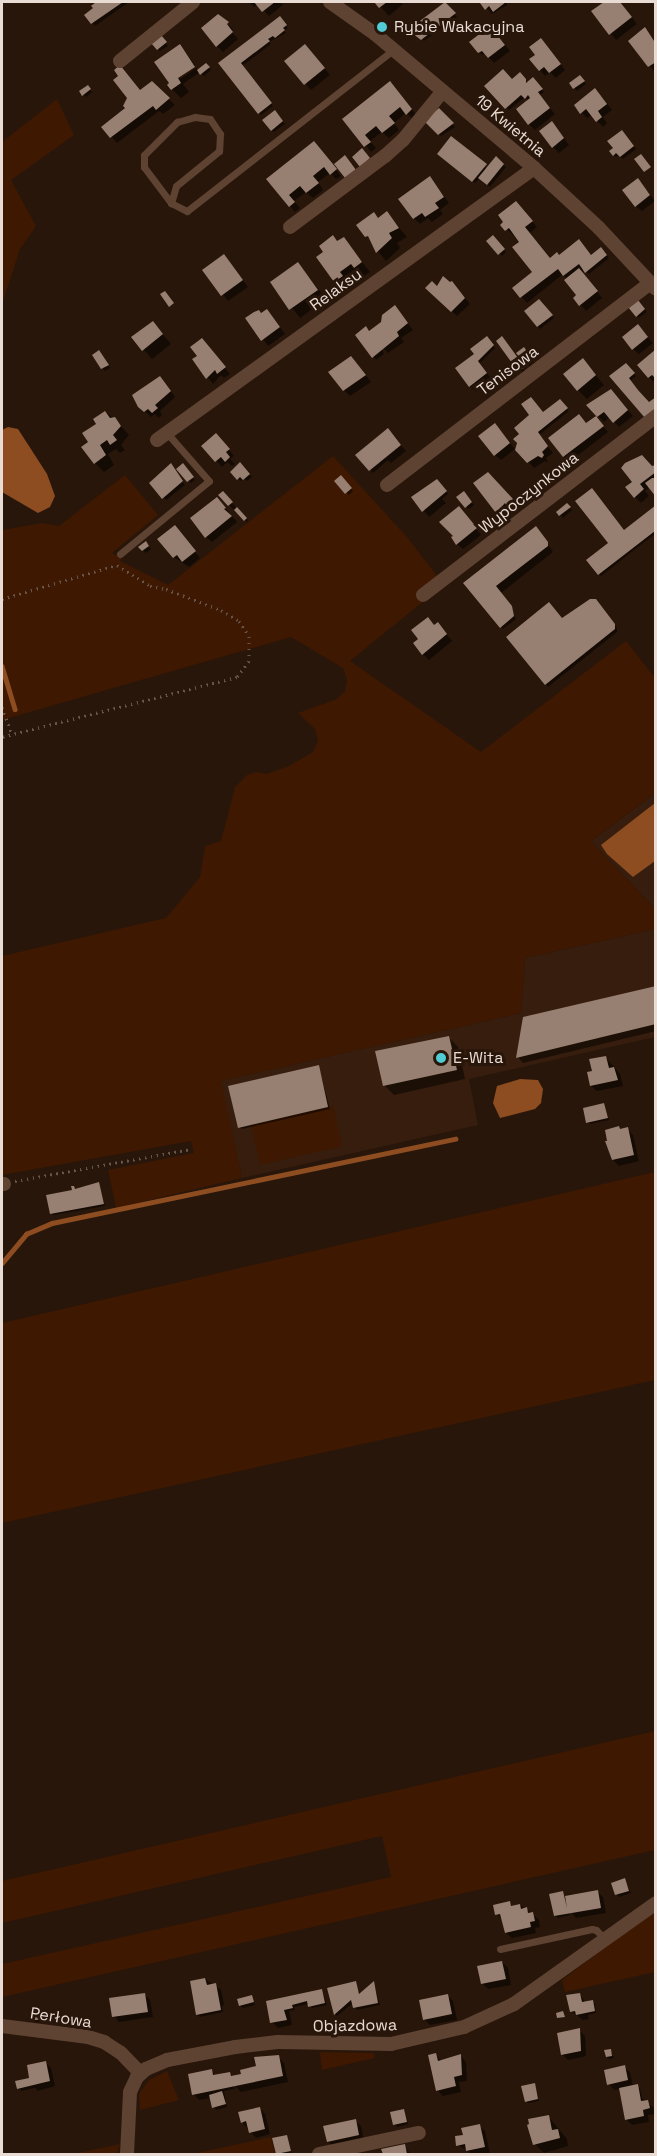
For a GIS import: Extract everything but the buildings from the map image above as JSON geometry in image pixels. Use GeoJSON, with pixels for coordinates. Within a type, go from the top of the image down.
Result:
{"type":"FeatureCollection","features":[{"type":"Feature","properties":{"kind":"street"},"geometry":{"type":"LineString","coordinates":[[120,61],[193,2]]}},
{"type":"Feature","properties":{"kind":"street","name":"19 Kwietnia"},"geometry":{"type":"LineString","coordinates":[[330,2],[394,49],[534,168],[599,228],[653,286]]}},
{"type":"Feature","properties":{"kind":"street"},"geometry":{"type":"LineString","coordinates":[[290,226],[385,156],[403,140],[443,91]]}},
{"type":"Feature","properties":{"kind":"street","name":"Relaksu"},"geometry":{"type":"LineString","coordinates":[[162,436],[534,168]]}},
{"type":"Feature","properties":{"kind":"street","name":"Tenisowa"},"geometry":{"type":"LineString","coordinates":[[387,485],[653,286]]}},
{"type":"Feature","properties":{"kind":"street","name":"Wypoczynkowa"},"geometry":{"type":"LineString","coordinates":[[423,595],[656,416]]}},
{"type":"Feature","properties":{"kind":"street","name":"Objazdowa"},"geometry":{"type":"LineString","coordinates":[[140,2073],[167,2060],[246,2046],[278,2042],[390,2044],[423,2039],[464,2027],[514,2004],[656,1903]]}},
{"type":"Feature","properties":{"kind":"street","name":"Perłowa"},"geometry":{"type":"LineString","coordinates":[[2,2026],[87,2037],[104,2042],[121,2053],[140,2073]]}},
{"type":"Feature","properties":{"kind":"street"},"geometry":{"type":"LineString","coordinates":[[127,2154],[130,2092],[140,2073]]}},
{"type":"Feature","properties":{"kind":"street"},"geometry":{"type":"LineString","coordinates":[[320,2154],[419,2133]]}},
{"type":"Feature","properties":{"kind":"lane"},"geometry":{"type":"LineString","coordinates":[[171,203],[176,186],[219,151],[220,134],[210,119],[195,117],[177,122],[144,155],[144,167],[171,203],[187,211],[394,49]]}},
{"type":"Feature","properties":{"kind":"lane"},"geometry":{"type":"LineString","coordinates":[[120,554],[209,481],[162,436]]}},
{"type":"Feature","properties":{"kind":"lane"},"geometry":{"type":"LineString","coordinates":[[500,1949],[592,1929],[596,1930],[605,1940]]}},
{"type":"Feature","properties":{"kind":"path"},"geometry":{"type":"LineString","coordinates":[[2,599],[117,565],[150,586],[166,589],[221,610],[239,621],[249,636],[249,661],[237,677],[2,737]]}},
{"type":"Feature","properties":{"kind":"path"},"geometry":{"type":"LineString","coordinates":[[2,707],[12,734]]}},
{"type":"Feature","properties":{"kind":"path"},"geometry":{"type":"LineString","coordinates":[[3,1184],[66,1170],[190,1149]]}},
{"type":"Feature","properties":{"kind":"shaded area"},"geometry":{"type":"Polygon","coordinates":[[[57,99],[74,135],[11,180],[36,226],[20,249],[2,305],[2,142],[57,99]]]}},
{"type":"Feature","properties":{"kind":"shaded area"},"geometry":{"type":"Polygon","coordinates":[[[8,427],[18,429],[47,474],[55,496],[50,507],[38,513],[2,492],[2,430],[8,427]]]}},
{"type":"Feature","properties":{"kind":"shaded area"},"geometry":{"type":"Polygon","coordinates":[[[333,456],[407,537],[437,576],[425,600],[350,661],[481,752],[626,641],[655,678],[655,793],[591,841],[655,909],[655,929],[525,958],[521,1013],[221,1081],[242,1178],[116,1208],[108,1170],[194,1153],[191,1141],[2,1175],[2,956],[166,918],[200,877],[205,846],[221,841],[235,787],[247,775],[256,772],[267,774],[289,766],[313,752],[318,741],[315,729],[298,713],[337,699],[345,691],[347,680],[343,668],[291,637],[2,720],[2,530],[42,523],[59,526],[125,475],[158,515],[112,553],[122,559],[120,561],[168,585],[333,456]]]}},
{"type":"Feature","properties":{"kind":"shaded area"},"geometry":{"type":"Polygon","coordinates":[[[655,793],[655,909],[591,841],[655,793]]]}},
{"type":"Feature","properties":{"kind":"shaded area"},"geometry":{"type":"Polygon","coordinates":[[[655,803],[655,861],[633,877],[607,854],[601,845],[655,803]]]}},
{"type":"Feature","properties":{"kind":"shaded area","name":"E-Wita"},"geometry":{"type":"Polygon","coordinates":[[[655,929],[655,1037],[469,1079],[478,1125],[242,1178],[220,1081],[521,1013],[525,958],[655,929]]]}},
{"type":"Feature","properties":{"kind":"shaded area"},"geometry":{"type":"Polygon","coordinates":[[[520,1079],[538,1080],[543,1089],[541,1103],[535,1109],[500,1118],[493,1103],[497,1086],[520,1079]]]}},
{"type":"Feature","properties":{"kind":"shaded area"},"geometry":{"type":"Polygon","coordinates":[[[333,1106],[342,1146],[260,1165],[251,1125],[333,1106]]]}},
{"type":"Feature","properties":{"kind":"shaded area"},"geometry":{"type":"Polygon","coordinates":[[[655,1172],[655,1380],[2,1523],[2,1323],[655,1172]]]}},
{"type":"Feature","properties":{"kind":"shaded area"},"geometry":{"type":"Polygon","coordinates":[[[655,1731],[655,1850],[2,1997],[2,1964],[391,1877],[382,1836],[2,1923],[2,1881],[655,1731]]]}},
{"type":"Feature","properties":{"kind":"shaded area"},"geometry":{"type":"Polygon","coordinates":[[[655,1910],[655,1972],[565,1992],[562,1980],[655,1910]]]}},
{"type":"Feature","properties":{"kind":"shaded area"},"geometry":{"type":"Polygon","coordinates":[[[320,2052],[374,2053],[375,2058],[322,2070],[320,2052]]]}},
{"type":"Feature","properties":{"kind":"shaded area"},"geometry":{"type":"Polygon","coordinates":[[[167,2071],[179,2100],[140,2110],[139,2094],[149,2080],[167,2071]]]}},
{"type":"Feature","properties":{"kind":"shaded area"},"geometry":{"type":"Polygon","coordinates":[[[271,2137],[275,2154],[192,2154],[271,2137]]]}},
{"type":"Feature","properties":{"kind":"shaded area"},"geometry":{"type":"Polygon","coordinates":[[[120,2144],[117,2154],[73,2154],[120,2144]]]}},
{"type":"Feature","properties":{"kind":"waterway"},"geometry":{"type":"LineString","coordinates":[[2,666],[15,709]]}},
{"type":"Feature","properties":{"kind":"waterway"},"geometry":{"type":"LineString","coordinates":[[2,1263],[26,1234],[52,1223],[455,1139]]}},
{"type":"Feature","properties":{"kind":"place","name":"Rybie Wakacyjna"},"geometry":{"type":"Point","coordinates":[382,27]}},
{"type":"Feature","properties":{"kind":"place","name":"E-Wita"},"geometry":{"type":"Point","coordinates":[441,1058]}}]}
